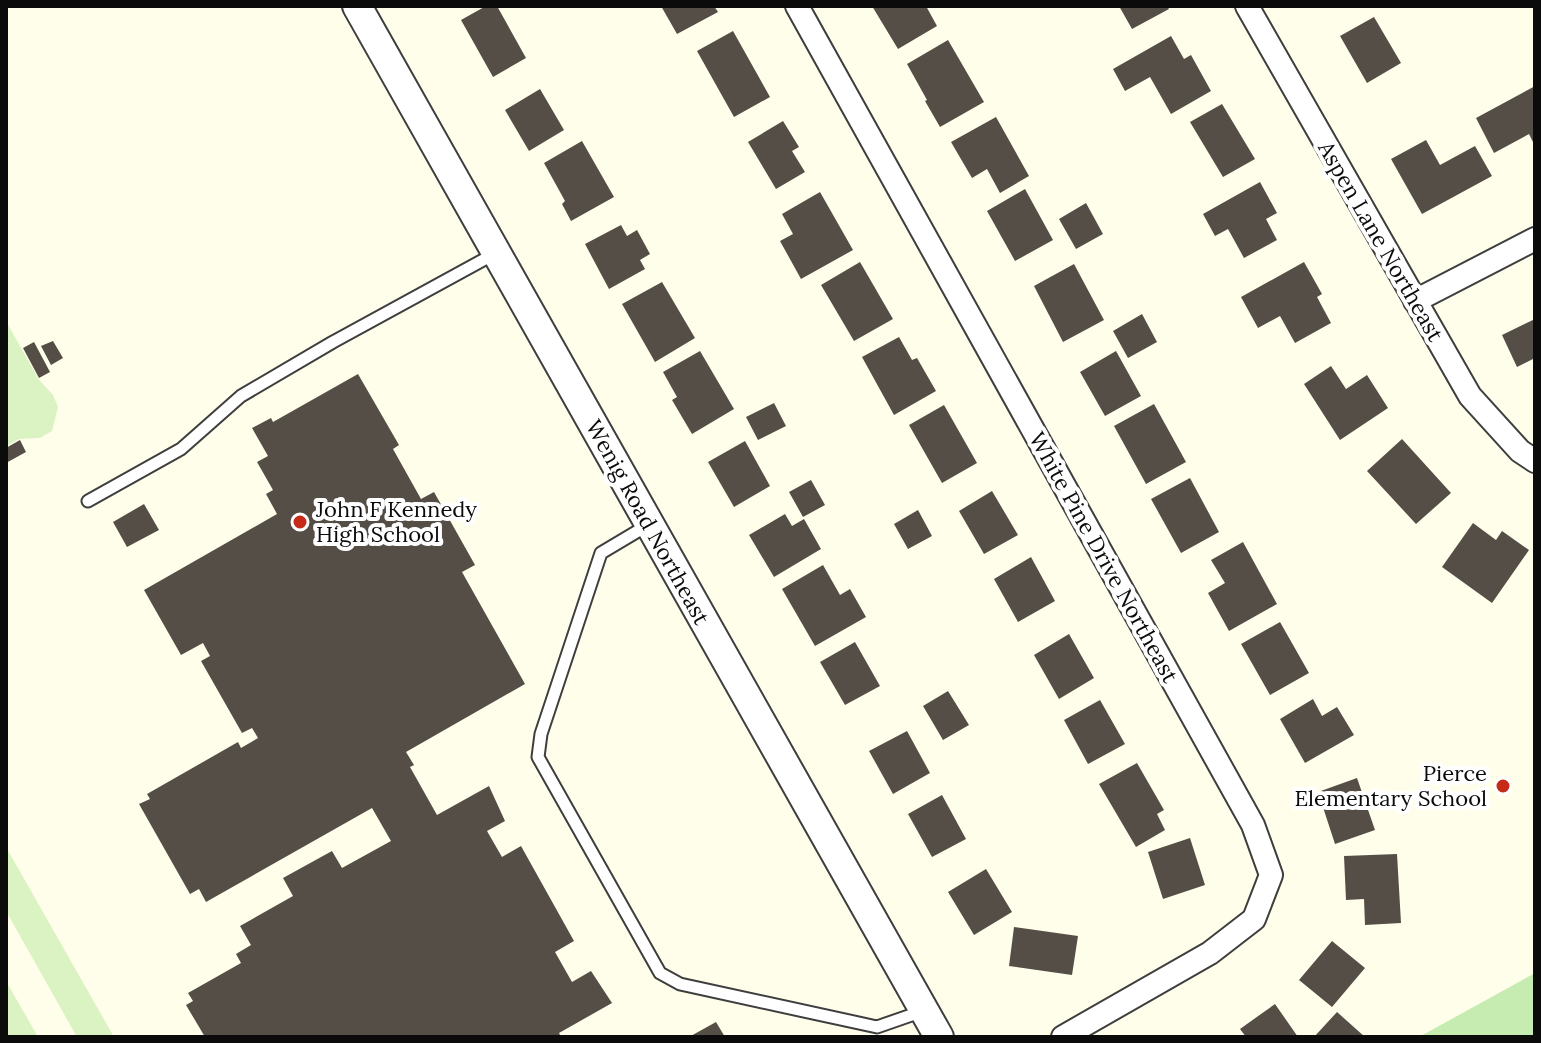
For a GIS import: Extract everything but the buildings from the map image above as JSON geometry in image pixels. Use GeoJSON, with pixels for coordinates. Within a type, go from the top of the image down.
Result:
{"type":"FeatureCollection","features":[{"type":"Feature","properties":{"kind":"street","name":"Wenig Road Northeast"},"geometry":{"type":"LineString","coordinates":[[357,6],[939,1037]]}},
{"type":"Feature","properties":{"kind":"street","name":"White Pine Drive Northeast"},"geometry":{"type":"LineString","coordinates":[[797,6],[1246,811],[1271,875],[1254,919],[1210,953],[1063,1037]]}},
{"type":"Feature","properties":{"kind":"street","name":"Aspen Lane Northeast"},"geometry":{"type":"LineString","coordinates":[[1247,6],[1470,396],[1520,451],[1535,461]]}},
{"type":"Feature","properties":{"kind":"street"},"geometry":{"type":"LineString","coordinates":[[1415,301],[1535,239]]}},
{"type":"Feature","properties":{"kind":"lane"},"geometry":{"type":"LineString","coordinates":[[88,501],[181,449],[241,396],[496,253]]}},
{"type":"Feature","properties":{"kind":"lane"},"geometry":{"type":"LineString","coordinates":[[649,524],[601,553],[541,734],[538,757],[660,973],[680,984],[877,1027],[925,1011]]}},
{"type":"Feature","properties":{"kind":"green space"},"geometry":{"type":"Polygon","coordinates":[[[6,321],[58,407],[52,431],[40,438],[19,439],[6,446],[6,321]]]}},
{"type":"Feature","properties":{"kind":"green space"},"geometry":{"type":"Polygon","coordinates":[[[6,847],[114,1037],[77,1037],[6,911],[6,847]]]}},
{"type":"Feature","properties":{"kind":"green space"},"geometry":{"type":"Polygon","coordinates":[[[1535,973],[1535,1037],[1419,1037],[1535,973]]]}},
{"type":"Feature","properties":{"kind":"green space"},"geometry":{"type":"Polygon","coordinates":[[[6,981],[38,1037],[6,1037],[6,981]]]}},
{"type":"Feature","properties":{"kind":"place","name":"John F Kennedy High School"},"geometry":{"type":"Point","coordinates":[300,522]}},
{"type":"Feature","properties":{"kind":"place","name":"Pierce Elementary School"},"geometry":{"type":"Point","coordinates":[1503,786]}}]}
